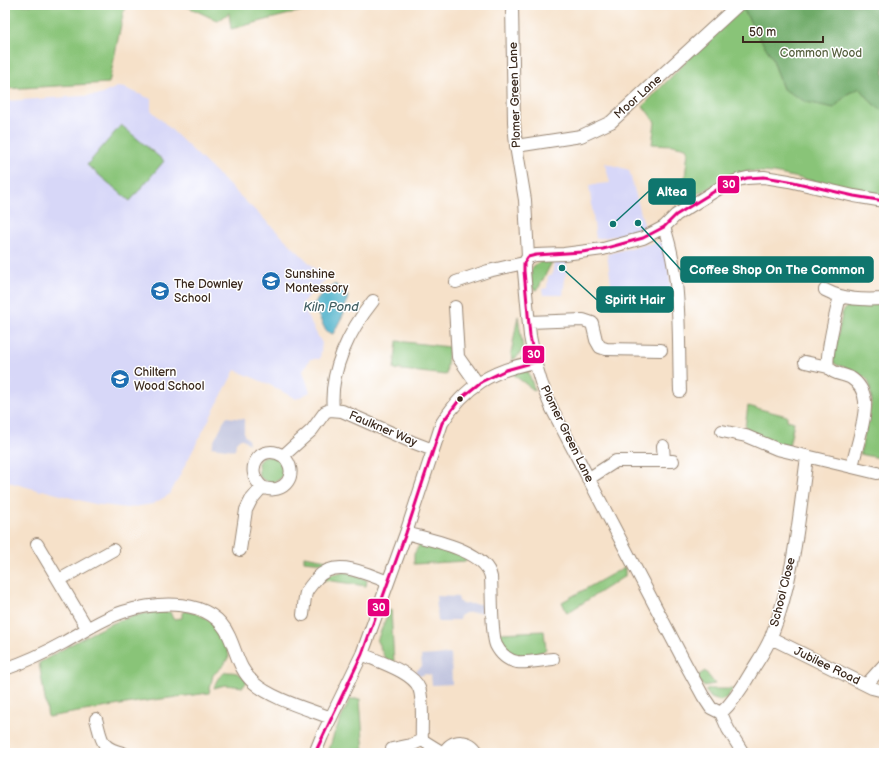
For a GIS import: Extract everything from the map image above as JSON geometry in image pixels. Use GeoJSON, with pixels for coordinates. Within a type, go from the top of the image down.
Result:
{"type":"FeatureCollection","features":[{"type":"Feature","properties":{"kind":"street","name":"Plomer Green Lane"},"geometry":{"type":"LineString","coordinates":[[512,5],[513,108],[516,146],[525,200],[526,260],[524,271],[535,362],[541,382],[551,407],[588,479],[703,696],[712,708],[720,713],[743,753]]}},
{"type":"Feature","properties":{"kind":"street","name":"Moor Lane"},"geometry":{"type":"LineString","coordinates":[[516,146],[581,136],[611,122],[738,5]]}},
{"type":"Feature","properties":{"kind":"street"},"geometry":{"type":"LineString","coordinates":[[456,282],[526,260],[536,254],[564,254],[603,249],[643,238],[664,227],[676,215],[723,186],[747,178],[764,177],[789,181],[854,196],[884,201]]}},
{"type":"Feature","properties":{"kind":"street"},"geometry":{"type":"LineString","coordinates":[[664,227],[671,246],[675,282],[680,391]]}},
{"type":"Feature","properties":{"kind":"street"},"geometry":{"type":"LineString","coordinates":[[825,290],[840,296],[857,300],[884,299]]}},
{"type":"Feature","properties":{"kind":"street"},"geometry":{"type":"LineString","coordinates":[[828,367],[828,354],[840,296]]}},
{"type":"Feature","properties":{"kind":"street","name":"Faulkner Way"},"geometry":{"type":"LineString","coordinates":[[332,410],[332,390],[344,349],[354,328],[373,301]]}},
{"type":"Feature","properties":{"kind":"street"},"geometry":{"type":"LineString","coordinates":[[455,307],[458,357],[477,384]]}},
{"type":"Feature","properties":{"kind":"street"},"geometry":{"type":"LineString","coordinates":[[529,322],[583,320],[592,323],[596,340],[600,346],[606,349],[661,350]]}},
{"type":"Feature","properties":{"kind":"street"},"geometry":{"type":"LineString","coordinates":[[315,753],[362,654],[406,533],[442,423],[452,408],[477,384],[507,369],[535,362]]}},
{"type":"Feature","properties":{"kind":"street"},"geometry":{"type":"LineString","coordinates":[[805,362],[828,367],[831,371],[852,378],[863,392],[865,400],[863,417],[852,467]]}},
{"type":"Feature","properties":{"kind":"street","name":"Faulkner Way"},"geometry":{"type":"LineString","coordinates":[[283,456],[312,430],[326,412],[332,410],[342,411],[433,450]]}},
{"type":"Feature","properties":{"kind":"street"},"geometry":{"type":"LineString","coordinates":[[722,431],[746,436],[777,449],[877,473]]}},
{"type":"Feature","properties":{"kind":"street"},"geometry":{"type":"LineString","coordinates":[[588,479],[616,461],[669,460],[663,446]]}},
{"type":"Feature","properties":{"kind":"street"},"geometry":{"type":"LineString","coordinates":[[267,452],[274,452],[283,456],[289,463],[291,469],[291,475],[286,483],[283,486],[272,490],[262,487],[254,477],[253,466],[257,459],[267,452]]}},
{"type":"Feature","properties":{"kind":"street","name":"School Close"},"geometry":{"type":"LineString","coordinates":[[720,713],[729,706],[745,683],[771,638],[787,585],[799,524],[807,457]]}},
{"type":"Feature","properties":{"kind":"street"},"geometry":{"type":"LineString","coordinates":[[240,550],[246,510],[251,500],[262,487]]}},
{"type":"Feature","properties":{"kind":"street"},"geometry":{"type":"LineString","coordinates":[[406,533],[473,555],[484,563],[490,571],[491,577],[495,643],[505,657],[515,661],[528,662],[553,659]]}},
{"type":"Feature","properties":{"kind":"street"},"geometry":{"type":"LineString","coordinates":[[37,544],[60,580],[87,628]]}},
{"type":"Feature","properties":{"kind":"street"},"geometry":{"type":"LineString","coordinates":[[60,580],[113,550]]}},
{"type":"Feature","properties":{"kind":"street"},"geometry":{"type":"LineString","coordinates":[[303,615],[306,593],[320,575],[329,569],[338,567],[344,568],[388,582]]}},
{"type":"Feature","properties":{"kind":"street"},"geometry":{"type":"LineString","coordinates":[[5,669],[45,652],[87,628],[121,613],[149,607],[181,605],[202,610],[216,618],[228,634],[240,666],[254,684],[268,693],[331,718]]}},
{"type":"Feature","properties":{"kind":"street","name":"Jubilee Road"},"geometry":{"type":"LineString","coordinates":[[771,638],[866,685],[884,691]]}},
{"type":"Feature","properties":{"kind":"street"},"geometry":{"type":"LineString","coordinates":[[362,654],[395,669],[414,680],[419,687],[421,696],[422,740]]}},
{"type":"Feature","properties":{"kind":"street"},"geometry":{"type":"LineString","coordinates":[[866,685],[884,665]]}},
{"type":"Feature","properties":{"kind":"street"},"geometry":{"type":"LineString","coordinates":[[96,719],[103,743],[106,747],[110,750],[123,753]]}},
{"type":"Feature","properties":{"kind":"street"},"geometry":{"type":"LineString","coordinates":[[392,749],[411,745],[422,740]]}},
{"type":"Feature","properties":{"kind":"street"},"geometry":{"type":"LineString","coordinates":[[422,740],[444,753],[451,745],[458,742],[470,744],[478,753]]}},
{"type":"Feature","properties":{"kind":"shaded area","name":"The Downley School"},"geometry":{"type":"Polygon","coordinates":[[[117,87],[125,88],[151,99],[151,110],[326,279],[303,302],[302,305],[322,343],[320,359],[310,359],[303,371],[310,392],[296,399],[268,384],[235,370],[170,494],[153,504],[127,508],[94,504],[5,481],[5,101],[100,95],[117,87]]]}},
{"type":"Feature","properties":{"kind":"shaded area"},"geometry":{"type":"Polygon","coordinates":[[[605,163],[629,170],[645,228],[620,235],[596,239],[589,185],[610,183],[605,163]]]}},
{"type":"Feature","properties":{"kind":"shaded area"},"geometry":{"type":"Polygon","coordinates":[[[661,242],[665,244],[673,302],[655,300],[648,292],[611,295],[607,254],[661,242]]]}},
{"type":"Feature","properties":{"kind":"shaded area"},"geometry":{"type":"Polygon","coordinates":[[[554,261],[567,262],[563,295],[543,295],[542,289],[547,288],[548,276],[552,276],[554,261]]]}},
{"type":"Feature","properties":{"kind":"shaded area"},"geometry":{"type":"Polygon","coordinates":[[[226,417],[244,419],[244,435],[248,439],[249,444],[243,439],[239,439],[236,442],[235,450],[211,447],[226,417]]]}},
{"type":"Feature","properties":{"kind":"shaded area"},"geometry":{"type":"Polygon","coordinates":[[[436,596],[458,597],[462,604],[484,604],[485,612],[465,613],[460,616],[459,620],[438,622],[436,596]]]}},
{"type":"Feature","properties":{"kind":"shaded area"},"geometry":{"type":"Polygon","coordinates":[[[451,654],[452,684],[432,685],[431,675],[425,674],[420,676],[415,672],[422,666],[421,656],[451,654]]]}},
{"type":"Feature","properties":{"kind":"green space"},"geometry":{"type":"Polygon","coordinates":[[[5,5],[125,5],[109,83],[5,89],[5,5]]]}},
{"type":"Feature","properties":{"kind":"green space"},"geometry":{"type":"Polygon","coordinates":[[[184,5],[308,5],[309,9],[231,29],[229,13],[218,21],[184,5]]]}},
{"type":"Feature","properties":{"kind":"green space"},"geometry":{"type":"Polygon","coordinates":[[[741,5],[772,57],[783,89],[834,108],[847,94],[860,88],[873,104],[884,112],[884,195],[774,173],[749,171],[729,177],[682,202],[688,152],[686,148],[673,145],[652,144],[655,122],[643,106],[741,5]]]}},
{"type":"Feature","properties":{"kind":"green space","name":"Common Wood"},"geometry":{"type":"Polygon","coordinates":[[[741,5],[884,5],[884,112],[873,104],[860,88],[847,94],[834,108],[806,102],[783,89],[772,57],[741,5]]]}},
{"type":"Feature","properties":{"kind":"green space"},"geometry":{"type":"Polygon","coordinates":[[[121,125],[164,161],[130,201],[87,165],[121,125]]]}},
{"type":"Feature","properties":{"kind":"green space"},"geometry":{"type":"Polygon","coordinates":[[[546,261],[552,262],[538,289],[535,290],[530,280],[532,269],[536,264],[546,261]]]}},
{"type":"Feature","properties":{"kind":"green space"},"geometry":{"type":"Polygon","coordinates":[[[858,303],[884,303],[884,459],[860,454],[872,401],[868,380],[855,371],[837,365],[833,362],[843,311],[850,306],[857,306],[858,303]]]}},
{"type":"Feature","properties":{"kind":"green space"},"geometry":{"type":"Polygon","coordinates":[[[518,316],[523,349],[517,357],[512,360],[511,353],[518,316]]]}},
{"type":"Feature","properties":{"kind":"green space"},"geometry":{"type":"Polygon","coordinates":[[[397,341],[449,347],[446,375],[394,369],[397,341]]]}},
{"type":"Feature","properties":{"kind":"green space"},"geometry":{"type":"Polygon","coordinates":[[[514,371],[528,371],[535,391],[515,376],[514,371]]]}},
{"type":"Feature","properties":{"kind":"green space"},"geometry":{"type":"Polygon","coordinates":[[[748,406],[787,416],[787,420],[794,422],[789,446],[765,440],[749,431],[745,427],[748,406]]]}},
{"type":"Feature","properties":{"kind":"green space"},"geometry":{"type":"Polygon","coordinates":[[[263,456],[280,458],[285,471],[280,479],[275,482],[264,480],[259,476],[258,463],[263,456]]]}},
{"type":"Feature","properties":{"kind":"green space"},"geometry":{"type":"Polygon","coordinates":[[[421,542],[466,555],[466,561],[414,564],[414,554],[421,542]]]}},
{"type":"Feature","properties":{"kind":"green space"},"geometry":{"type":"Polygon","coordinates":[[[304,556],[327,560],[325,563],[304,561],[304,556]]]}},
{"type":"Feature","properties":{"kind":"green space"},"geometry":{"type":"Polygon","coordinates":[[[625,567],[625,576],[567,613],[562,602],[625,567]]]}},
{"type":"Feature","properties":{"kind":"green space"},"geometry":{"type":"Polygon","coordinates":[[[346,572],[367,580],[366,586],[319,579],[324,576],[346,572]]]}},
{"type":"Feature","properties":{"kind":"green space"},"geometry":{"type":"Polygon","coordinates":[[[389,610],[391,610],[394,662],[385,658],[377,641],[389,610]]]}},
{"type":"Feature","properties":{"kind":"green space"},"geometry":{"type":"Polygon","coordinates":[[[184,611],[202,616],[215,625],[224,638],[227,647],[229,656],[224,665],[213,675],[209,693],[138,702],[48,717],[39,663],[86,636],[118,621],[153,612],[170,612],[173,619],[182,618],[182,613],[184,611]]]}},
{"type":"Feature","properties":{"kind":"green space"},"geometry":{"type":"Polygon","coordinates":[[[544,631],[546,649],[540,653],[532,655],[524,656],[509,652],[500,641],[499,633],[544,631]]]}},
{"type":"Feature","properties":{"kind":"green space"},"geometry":{"type":"Polygon","coordinates":[[[705,671],[715,684],[703,686],[698,678],[699,675],[705,671]]]}},
{"type":"Feature","properties":{"kind":"green space"},"geometry":{"type":"Polygon","coordinates":[[[226,672],[238,674],[247,682],[243,687],[225,685],[214,688],[218,678],[226,672]]]}},
{"type":"Feature","properties":{"kind":"green space"},"geometry":{"type":"Polygon","coordinates":[[[733,689],[726,698],[720,701],[711,698],[705,690],[733,689]]]}},
{"type":"Feature","properties":{"kind":"green space"},"geometry":{"type":"Polygon","coordinates":[[[350,699],[360,699],[364,753],[328,753],[334,734],[350,699]]]}},
{"type":"Feature","properties":{"kind":"water","name":"Kiln Pond"},"geometry":{"type":"Polygon","coordinates":[[[335,284],[348,296],[344,313],[333,334],[326,331],[313,305],[322,294],[335,284]]]}},
{"type":"Feature","properties":{"kind":"transit line","name":"30"},"geometry":{"type":"LineString","coordinates":[[315,753],[362,654],[406,533],[442,423],[460,399],[481,382],[506,370],[535,362],[530,336],[524,271],[524,263],[528,257],[603,249],[643,238],[664,227],[676,215],[723,186],[747,178],[764,177],[789,181],[854,196],[884,201]]}},
{"type":"Feature","properties":{"kind":"place","name":"Coffee Shop On The Common"},"geometry":{"type":"Point","coordinates":[638,223]}},
{"type":"Feature","properties":{"kind":"place","name":"Altea"},"geometry":{"type":"Point","coordinates":[613,224]}},
{"type":"Feature","properties":{"kind":"place","name":"Spirit Hair"},"geometry":{"type":"Point","coordinates":[562,268]}},
{"type":"Feature","properties":{"kind":"place","name":"Sunshine Montessory"},"geometry":{"type":"Point","coordinates":[271,281]}},
{"type":"Feature","properties":{"kind":"place","name":"The Downley School"},"geometry":{"type":"Point","coordinates":[160,291]}},
{"type":"Feature","properties":{"kind":"place","name":"Chiltern Wood School"},"geometry":{"type":"Point","coordinates":[120,379]}}]}
